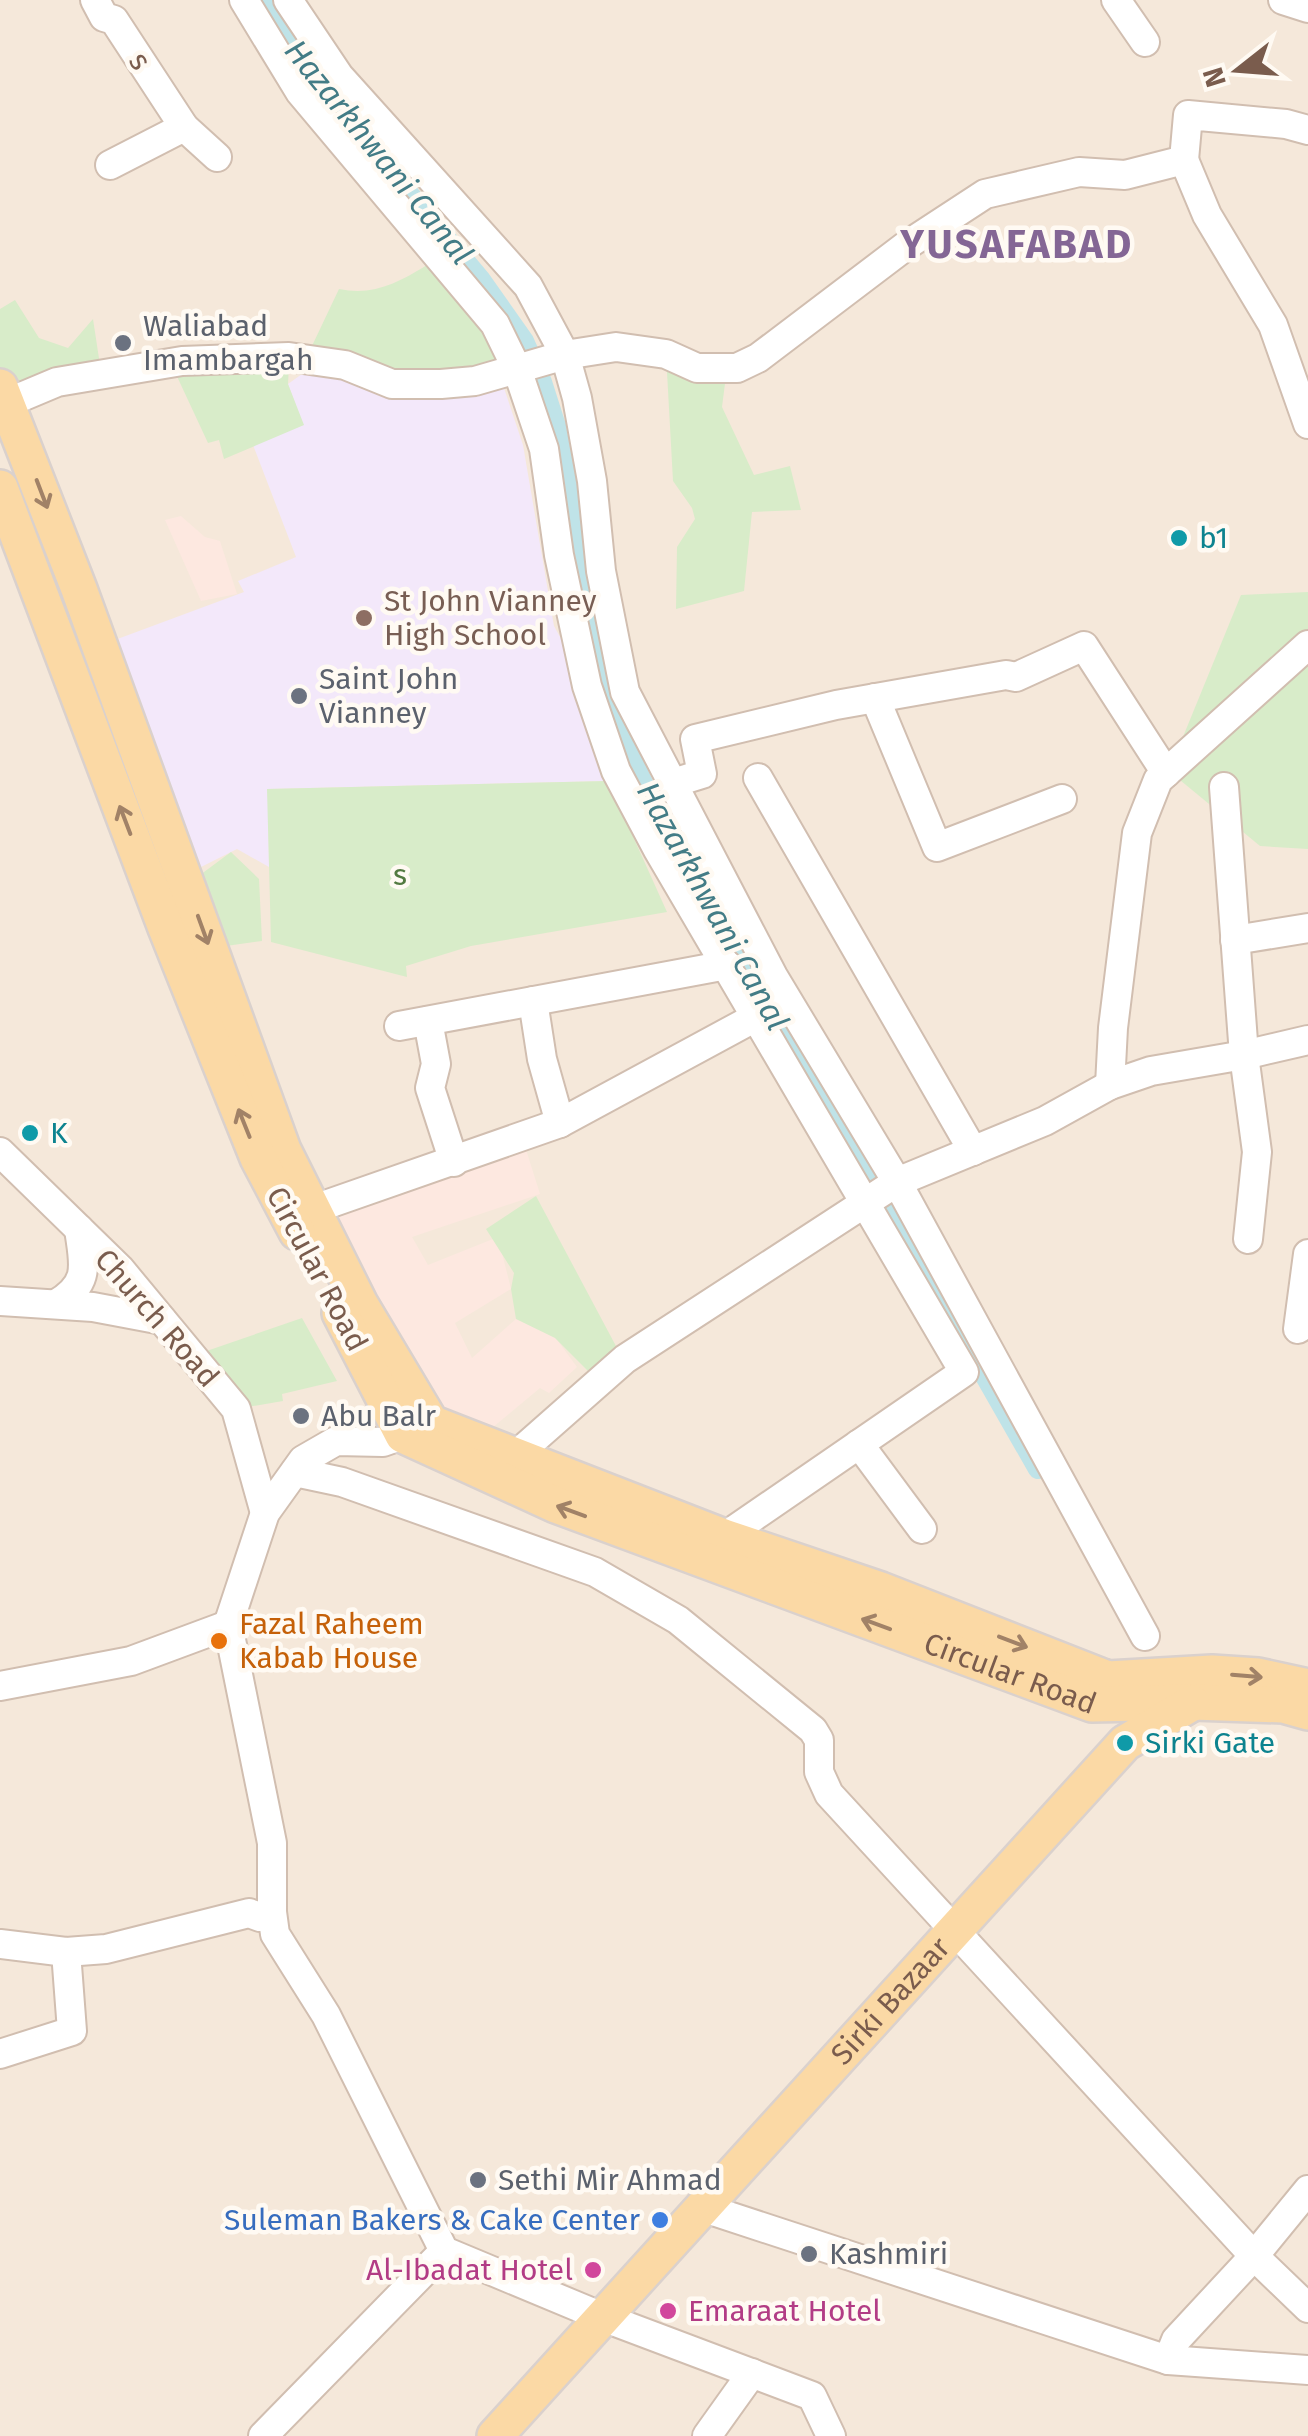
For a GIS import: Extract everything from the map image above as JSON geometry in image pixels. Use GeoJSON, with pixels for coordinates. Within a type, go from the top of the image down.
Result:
{"type":"FeatureCollection","features":[{"type":"Feature","properties":{"kind":"main road"},"geometry":{"type":"LineString","coordinates":[[2,399],[86,608],[282,1150],[360,1304],[417,1429],[515,1456],[724,1536],[881,1590],[1109,1692]]}},
{"type":"Feature","properties":{"kind":"main road","name":"Circular Road"},"geometry":{"type":"LineString","coordinates":[[0,488],[166,928],[258,1158],[417,1429],[556,1505],[1092,1704],[1109,1692],[1189,1689],[1308,1712]]}},
{"type":"Feature","properties":{"kind":"main road"},"geometry":{"type":"LineString","coordinates":[[1189,1689],[1258,1676],[1308,1687]]}},
{"type":"Feature","properties":{"kind":"main road","name":"Sirki Bazaar"},"geometry":{"type":"LineString","coordinates":[[495,2436],[1125,1743],[1189,1689]]}},
{"type":"Feature","properties":{"kind":"street","name":"s"},"geometry":{"type":"LineString","coordinates":[[95,0],[104,17],[114,20],[184,127],[217,156]]}},
{"type":"Feature","properties":{"kind":"street"},"geometry":{"type":"LineString","coordinates":[[244,0],[300,92],[495,324],[517,369],[544,450],[559,555],[588,686],[616,771],[964,1372],[724,1536]]}},
{"type":"Feature","properties":{"kind":"street"},"geometry":{"type":"LineString","coordinates":[[288,0],[340,76],[528,286],[565,355],[592,481],[600,571],[624,692],[773,976],[897,1182],[1145,1636]]}},
{"type":"Feature","properties":{"kind":"street"},"geometry":{"type":"LineString","coordinates":[[1116,0],[1145,42]]}},
{"type":"Feature","properties":{"kind":"street"},"geometry":{"type":"LineString","coordinates":[[1283,0],[1308,8]]}},
{"type":"Feature","properties":{"kind":"street"},"geometry":{"type":"LineString","coordinates":[[1308,130],[1286,124],[1188,115],[1184,160],[1207,215],[1272,325],[1308,424]]}},
{"type":"Feature","properties":{"kind":"street"},"geometry":{"type":"LineString","coordinates":[[110,165],[184,127]]}},
{"type":"Feature","properties":{"kind":"street"},"geometry":{"type":"LineString","coordinates":[[2,399],[56,382],[182,361],[289,356],[345,365],[392,384],[475,381],[565,355],[616,348],[666,354],[697,368],[738,368],[758,358],[907,245],[985,194],[1079,172],[1125,175],[1184,160]]}},
{"type":"Feature","properties":{"kind":"street"},"geometry":{"type":"LineString","coordinates":[[673,783],[702,774],[695,739],[875,698],[1006,675],[1016,677],[1084,646],[1166,774]]}},
{"type":"Feature","properties":{"kind":"street"},"geometry":{"type":"LineString","coordinates":[[1110,1085],[1112,1028],[1137,832],[1158,780],[1308,646]]}},
{"type":"Feature","properties":{"kind":"street"},"geometry":{"type":"LineString","coordinates":[[875,698],[937,848],[1062,799]]}},
{"type":"Feature","properties":{"kind":"street"},"geometry":{"type":"LineString","coordinates":[[758,778],[972,1151]]}},
{"type":"Feature","properties":{"kind":"street"},"geometry":{"type":"LineString","coordinates":[[1224,787],[1244,1056],[1257,1152],[1248,1239]]}},
{"type":"Feature","properties":{"kind":"street"},"geometry":{"type":"LineString","coordinates":[[1235,940],[1308,928]]}},
{"type":"Feature","properties":{"kind":"street"},"geometry":{"type":"LineString","coordinates":[[400,1026],[727,965]]}},
{"type":"Feature","properties":{"kind":"street"},"geometry":{"type":"LineString","coordinates":[[533,1001],[542,1059],[560,1123]]}},
{"type":"Feature","properties":{"kind":"street"},"geometry":{"type":"LineString","coordinates":[[312,1210],[560,1123],[756,1017]]}},
{"type":"Feature","properties":{"kind":"street"},"geometry":{"type":"LineString","coordinates":[[428,1021],[436,1064],[430,1088],[454,1162]]}},
{"type":"Feature","properties":{"kind":"street"},"geometry":{"type":"LineString","coordinates":[[515,1456],[625,1358],[897,1182],[1046,1121],[1110,1085],[1152,1071],[1244,1056],[1308,1040]]}},
{"type":"Feature","properties":{"kind":"street","name":"Church Road"},"geometry":{"type":"LineString","coordinates":[[0,1152],[120,1270],[236,1409],[265,1513]]}},
{"type":"Feature","properties":{"kind":"street"},"geometry":{"type":"LineString","coordinates":[[56,1304],[70,1296],[82,1278],[79,1230]]}},
{"type":"Feature","properties":{"kind":"street"},"geometry":{"type":"LineString","coordinates":[[1298,1329],[1308,1254]]}},
{"type":"Feature","properties":{"kind":"street"},"geometry":{"type":"LineString","coordinates":[[0,1301],[121,1311],[162,1320]]}},
{"type":"Feature","properties":{"kind":"street"},"geometry":{"type":"LineString","coordinates":[[417,1429],[383,1442],[336,1442],[303,1460],[265,1513],[228,1624],[272,1844],[275,1934],[326,2015],[444,2251],[605,2318],[812,2396],[831,2436]]}},
{"type":"Feature","properties":{"kind":"street"},"geometry":{"type":"LineString","coordinates":[[858,1444],[922,1529]]}},
{"type":"Feature","properties":{"kind":"street"},"geometry":{"type":"LineString","coordinates":[[295,1472],[342,1482],[596,1572],[678,1620],[813,1730],[819,1740],[819,1772],[829,1794],[1254,2256],[1308,2308]]}},
{"type":"Feature","properties":{"kind":"street"},"geometry":{"type":"LineString","coordinates":[[0,1686],[132,1661],[228,1624]]}},
{"type":"Feature","properties":{"kind":"street"},"geometry":{"type":"LineString","coordinates":[[0,1944],[66,1952],[106,1949],[249,1913],[260,1917],[272,1912]]}},
{"type":"Feature","properties":{"kind":"street"},"geometry":{"type":"LineString","coordinates":[[0,2054],[72,2031],[66,1952]]}},
{"type":"Feature","properties":{"kind":"street"},"geometry":{"type":"LineString","coordinates":[[1168,2360],[1176,2340],[1254,2256],[1308,2190]]}},
{"type":"Feature","properties":{"kind":"street"},"geometry":{"type":"LineString","coordinates":[[704,2208],[1168,2360],[1308,2370]]}},
{"type":"Feature","properties":{"kind":"street"},"geometry":{"type":"LineString","coordinates":[[270,2434],[444,2251]]}},
{"type":"Feature","properties":{"kind":"street"},"geometry":{"type":"LineString","coordinates":[[707,2436],[752,2374]]}},
{"type":"Feature","properties":{"kind":"shaded area"},"geometry":{"type":"Polygon","coordinates":[[[0,0],[1308,0],[1308,2436],[0,2436],[0,0]]]}},
{"type":"Feature","properties":{"kind":"shaded area","name":"St John Vianney High School"},"geometry":{"type":"Polygon","coordinates":[[[309,369],[503,385],[523,445],[554,626],[587,686],[616,771],[600,774],[607,781],[268,789],[269,867],[237,849],[191,872],[104,644],[244,592],[238,581],[296,557],[253,445],[303,425],[288,384],[309,369]]]}},
{"type":"Feature","properties":{"kind":"shaded area"},"geometry":{"type":"Polygon","coordinates":[[[181,516],[205,537],[220,541],[237,594],[201,601],[165,520],[181,516]]]}},
{"type":"Feature","properties":{"kind":"shaded area"},"geometry":{"type":"Polygon","coordinates":[[[523,1140],[540,1194],[412,1237],[428,1265],[498,1237],[511,1289],[455,1323],[472,1358],[516,1319],[544,1322],[577,1367],[549,1393],[540,1388],[492,1428],[431,1423],[328,1211],[523,1140]]]}},
{"type":"Feature","properties":{"kind":"green space"},"geometry":{"type":"Polygon","coordinates":[[[427,265],[480,317],[501,366],[393,377],[311,348],[339,289],[363,291],[385,286],[427,265]]]}},
{"type":"Feature","properties":{"kind":"green space"},"geometry":{"type":"Polygon","coordinates":[[[15,300],[39,338],[68,348],[93,319],[100,365],[8,392],[0,371],[0,309],[15,300]]]}},
{"type":"Feature","properties":{"kind":"green space"},"geometry":{"type":"Polygon","coordinates":[[[666,354],[727,368],[722,407],[754,475],[790,466],[801,510],[752,512],[744,591],[676,609],[677,547],[695,519],[673,481],[666,354]]]}},
{"type":"Feature","properties":{"kind":"green space"},"geometry":{"type":"Polygon","coordinates":[[[289,366],[288,384],[304,425],[224,459],[219,440],[208,443],[174,370],[289,366]]]}},
{"type":"Feature","properties":{"kind":"green space"},"geometry":{"type":"Polygon","coordinates":[[[1308,592],[1308,849],[1260,846],[1169,771],[1241,595],[1308,592]]]}},
{"type":"Feature","properties":{"kind":"green space","name":"s"},"geometry":{"type":"Polygon","coordinates":[[[608,781],[667,912],[471,946],[406,966],[407,977],[271,942],[267,789],[608,781]]]}},
{"type":"Feature","properties":{"kind":"green space"},"geometry":{"type":"Polygon","coordinates":[[[231,852],[259,879],[262,941],[226,946],[200,875],[231,852]]]}},
{"type":"Feature","properties":{"kind":"green space"},"geometry":{"type":"Polygon","coordinates":[[[536,1196],[617,1348],[591,1374],[555,1338],[516,1319],[511,1289],[514,1273],[486,1229],[536,1196]]]}},
{"type":"Feature","properties":{"kind":"green space"},"geometry":{"type":"Polygon","coordinates":[[[302,1318],[337,1381],[282,1394],[283,1401],[236,1409],[192,1356],[302,1318]]]}},
{"type":"Feature","properties":{"kind":"waterway","name":"Hazarkhwani Canal"},"geometry":{"type":"LineString","coordinates":[[263,0],[315,81],[481,280],[524,341],[556,426],[608,706],[668,838],[852,1143],[1038,1469]]}},
{"type":"Feature","properties":{"kind":"place","name":"Waliabad Imambargah"},"geometry":{"type":"Point","coordinates":[123,343]}},
{"type":"Feature","properties":{"kind":"place","name":"b1"},"geometry":{"type":"Point","coordinates":[1179,538]}},
{"type":"Feature","properties":{"kind":"place","name":"St John Vianney High School"},"geometry":{"type":"Point","coordinates":[364,618]}},
{"type":"Feature","properties":{"kind":"place","name":"Saint John Vianney"},"geometry":{"type":"Point","coordinates":[299,696]}},
{"type":"Feature","properties":{"kind":"place","name":"K"},"geometry":{"type":"Point","coordinates":[30,1133]}},
{"type":"Feature","properties":{"kind":"place","name":"Abu Balr"},"geometry":{"type":"Point","coordinates":[301,1416]}},
{"type":"Feature","properties":{"kind":"place","name":"Fazal Raheem Kabab House"},"geometry":{"type":"Point","coordinates":[219,1641]}},
{"type":"Feature","properties":{"kind":"place","name":"Sirki Gate"},"geometry":{"type":"Point","coordinates":[1125,1743]}},
{"type":"Feature","properties":{"kind":"place","name":"Sethi Mir Ahmad"},"geometry":{"type":"Point","coordinates":[478,2180]}},
{"type":"Feature","properties":{"kind":"place","name":"Suleman Bakers & Cake Center"},"geometry":{"type":"Point","coordinates":[660,2220]}},
{"type":"Feature","properties":{"kind":"place","name":"Kashmiri"},"geometry":{"type":"Point","coordinates":[809,2254]}},
{"type":"Feature","properties":{"kind":"place","name":"Al-Ibadat Hotel"},"geometry":{"type":"Point","coordinates":[593,2270]}},
{"type":"Feature","properties":{"kind":"place","name":"Emaraat Hotel"},"geometry":{"type":"Point","coordinates":[668,2311]}},
{"type":"Feature","properties":{"kind":"district","name":"YUSAFABAD"},"geometry":{"type":"Point","coordinates":[1017,244]}}]}
